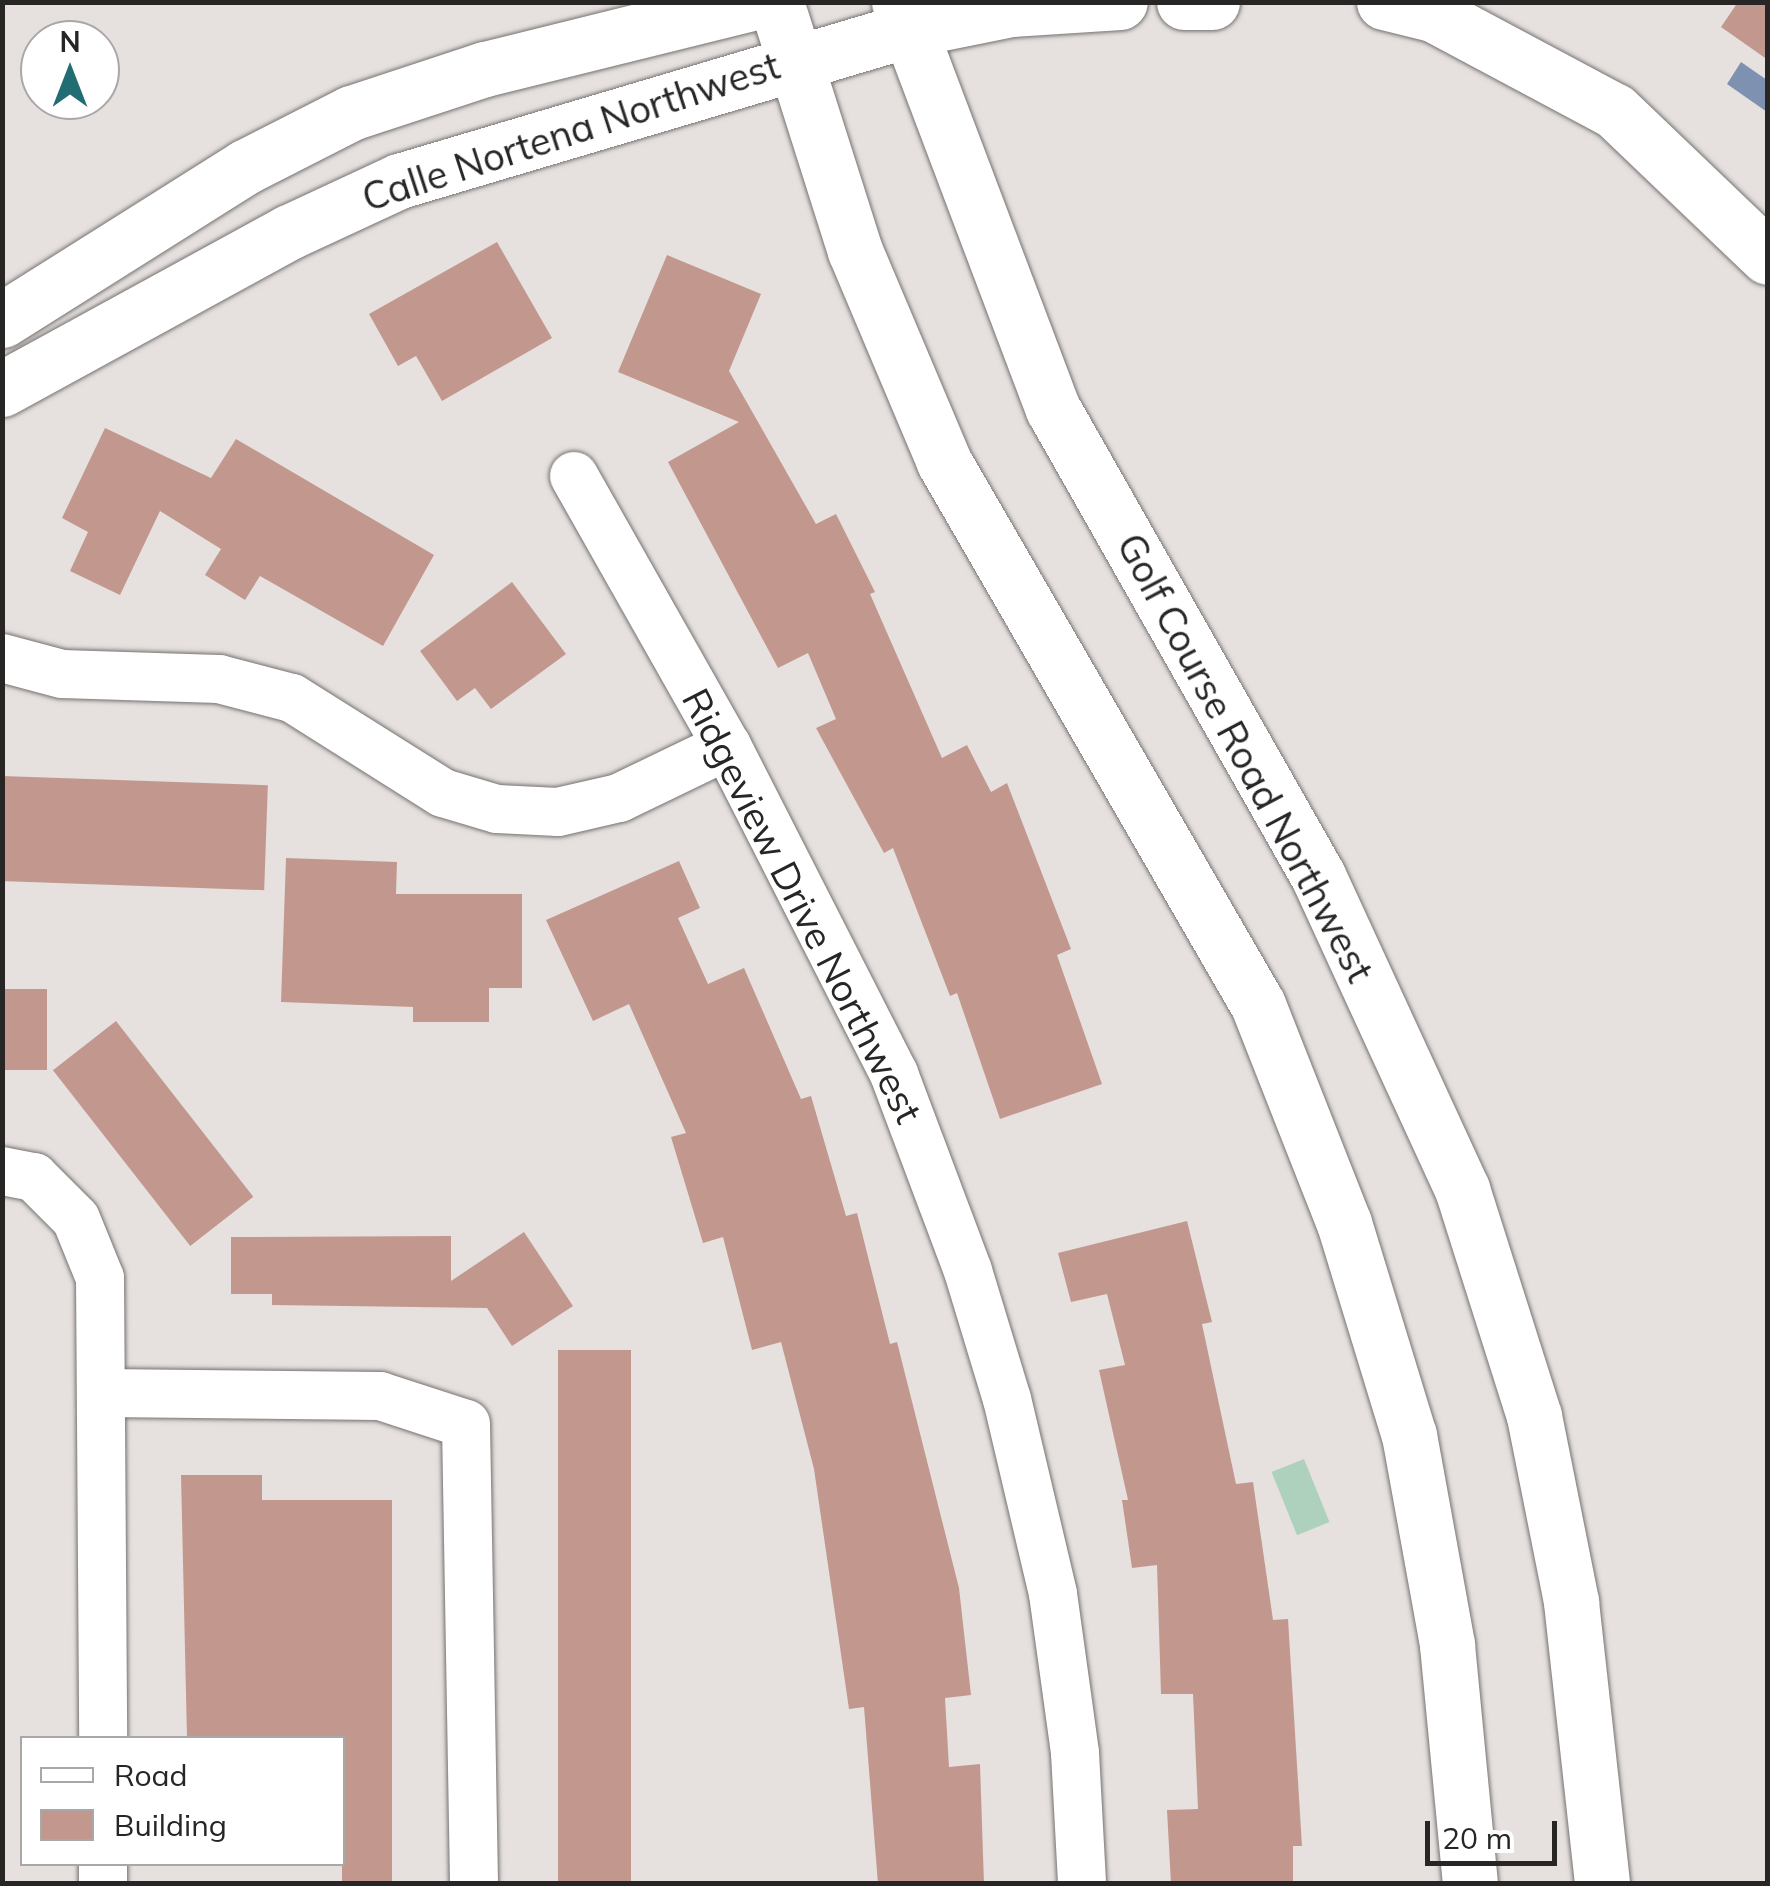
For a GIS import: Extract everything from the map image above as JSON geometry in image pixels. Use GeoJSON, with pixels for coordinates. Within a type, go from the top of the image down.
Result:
{"type":"FeatureCollection","features":[{"type":"Feature","properties":{"kind":"main road","name":"Calle Nortena Northwest"},"geometry":{"type":"LineString","coordinates":[[2,320],[245,167],[351,114],[485,69],[756,2]]}},
{"type":"Feature","properties":{"kind":"main road"},"geometry":{"type":"LineString","coordinates":[[776,2],[855,251],[944,462],[1258,1005],[1344,1224],[1409,1435],[1447,1645],[1470,1884]]}},
{"type":"Feature","properties":{"kind":"main road","name":"Calle Nortena Northwest"},"geometry":{"type":"LineString","coordinates":[[2,390],[289,232],[399,182],[793,60],[903,16],[1120,2]]}},
{"type":"Feature","properties":{"kind":"main road"},"geometry":{"type":"LineString","coordinates":[[1184,2],[1212,2]]}},
{"type":"Feature","properties":{"kind":"main road"},"geometry":{"type":"LineString","coordinates":[[1384,2],[1433,14],[1615,111],[1768,258]]}},
{"type":"Feature","properties":{"kind":"main road","name":"Golf Course Road Northwest"},"geometry":{"type":"LineString","coordinates":[[903,16],[1052,409],[1318,876],[1462,1189],[1534,1416],[1571,1602],[1602,1884]]}},
{"type":"Feature","properties":{"kind":"street","name":"Ridgeview Drive Northwest"},"geometry":{"type":"LineString","coordinates":[[574,476],[727,746],[894,1074],[968,1271],[1007,1398],[1052,1594],[1075,1753],[1082,1884]]}},
{"type":"Feature","properties":{"kind":"street"},"geometry":{"type":"LineString","coordinates":[[2,658],[62,674],[219,679],[292,698],[443,792],[497,809],[558,812],[619,798],[727,746]]}},
{"type":"Feature","properties":{"kind":"street"},"geometry":{"type":"LineString","coordinates":[[2,1171],[34,1177],[76,1219],[100,1278],[104,1392],[103,1736]]}},
{"type":"Feature","properties":{"kind":"street"},"geometry":{"type":"LineString","coordinates":[[104,1392],[380,1396],[466,1424],[474,1884]]}},
{"type":"Feature","properties":{"kind":"green space"},"geometry":{"type":"Polygon","coordinates":[[[1304,1459],[1329,1522],[1297,1535],[1272,1472],[1304,1459]]]}},
{"type":"Feature","properties":{"kind":"water"},"geometry":{"type":"Polygon","coordinates":[[[1741,62],[1767,80],[1767,112],[1727,84],[1741,62]]]}},
{"type":"Feature","properties":{"kind":"building"},"geometry":{"type":"Polygon","coordinates":[[[1738,2],[1768,2],[1768,60],[1721,27],[1738,2]]]}},
{"type":"Feature","properties":{"kind":"building"},"geometry":{"type":"Polygon","coordinates":[[[497,242],[552,338],[442,401],[416,356],[398,366],[369,314],[497,242]]]}},
{"type":"Feature","properties":{"kind":"building"},"geometry":{"type":"Polygon","coordinates":[[[667,255],[761,294],[729,371],[816,524],[836,514],[875,592],[870,594],[942,758],[967,745],[991,792],[1007,783],[1071,949],[1057,955],[1102,1084],[1000,1119],[957,993],[950,996],[893,848],[884,853],[816,728],[836,719],[808,653],[778,668],[668,462],[739,422],[618,372],[667,255]]]}},
{"type":"Feature","properties":{"kind":"building"},"geometry":{"type":"Polygon","coordinates":[[[105,428],[211,478],[236,439],[434,555],[383,646],[260,576],[245,600],[205,575],[221,549],[160,511],[120,595],[70,571],[88,532],[62,518],[105,428]]]}},
{"type":"Feature","properties":{"kind":"building"},"geometry":{"type":"Polygon","coordinates":[[[512,582],[566,654],[491,709],[475,688],[457,701],[420,651],[512,582]]]}},
{"type":"Feature","properties":{"kind":"building"},"geometry":{"type":"Polygon","coordinates":[[[2,776],[268,785],[264,890],[2,881],[2,776]]]}},
{"type":"Feature","properties":{"kind":"building"},"geometry":{"type":"Polygon","coordinates":[[[286,858],[397,862],[396,894],[522,894],[522,988],[489,988],[489,1022],[413,1022],[413,1007],[281,1002],[286,858]]]}},
{"type":"Feature","properties":{"kind":"building"},"geometry":{"type":"Polygon","coordinates":[[[679,861],[700,908],[678,918],[708,984],[744,968],[801,1099],[811,1096],[846,1216],[857,1213],[890,1344],[897,1342],[959,1588],[971,1695],[945,1698],[949,1767],[980,1764],[984,1884],[878,1884],[864,1707],[849,1709],[814,1469],[781,1342],[752,1350],[723,1237],[703,1243],[671,1137],[686,1133],[629,1004],[593,1021],[546,920],[679,861]]]}},
{"type":"Feature","properties":{"kind":"building"},"geometry":{"type":"Polygon","coordinates":[[[2,989],[47,989],[47,1070],[2,1070],[2,989]]]}},
{"type":"Feature","properties":{"kind":"building"},"geometry":{"type":"Polygon","coordinates":[[[116,1021],[253,1197],[190,1246],[53,1070],[116,1021]]]}},
{"type":"Feature","properties":{"kind":"building"},"geometry":{"type":"Polygon","coordinates":[[[1187,1221],[1212,1322],[1202,1324],[1236,1484],[1253,1482],[1273,1620],[1288,1619],[1302,1846],[1293,1846],[1293,1884],[1171,1884],[1167,1810],[1198,1809],[1193,1694],[1161,1694],[1157,1565],[1132,1568],[1122,1500],[1128,1500],[1099,1370],[1125,1365],[1107,1294],[1071,1302],[1058,1253],[1187,1221]]]}},
{"type":"Feature","properties":{"kind":"building"},"geometry":{"type":"Polygon","coordinates":[[[524,1232],[573,1306],[512,1346],[487,1308],[272,1305],[272,1294],[231,1294],[231,1237],[451,1236],[451,1281],[524,1232]]]}},
{"type":"Feature","properties":{"kind":"building"},"geometry":{"type":"Polygon","coordinates":[[[558,1350],[631,1350],[631,1884],[558,1884],[558,1350]]]}},
{"type":"Feature","properties":{"kind":"building"},"geometry":{"type":"Polygon","coordinates":[[[181,1475],[262,1475],[262,1500],[392,1500],[392,1884],[342,1884],[345,1736],[187,1736],[181,1475]]]}}]}
